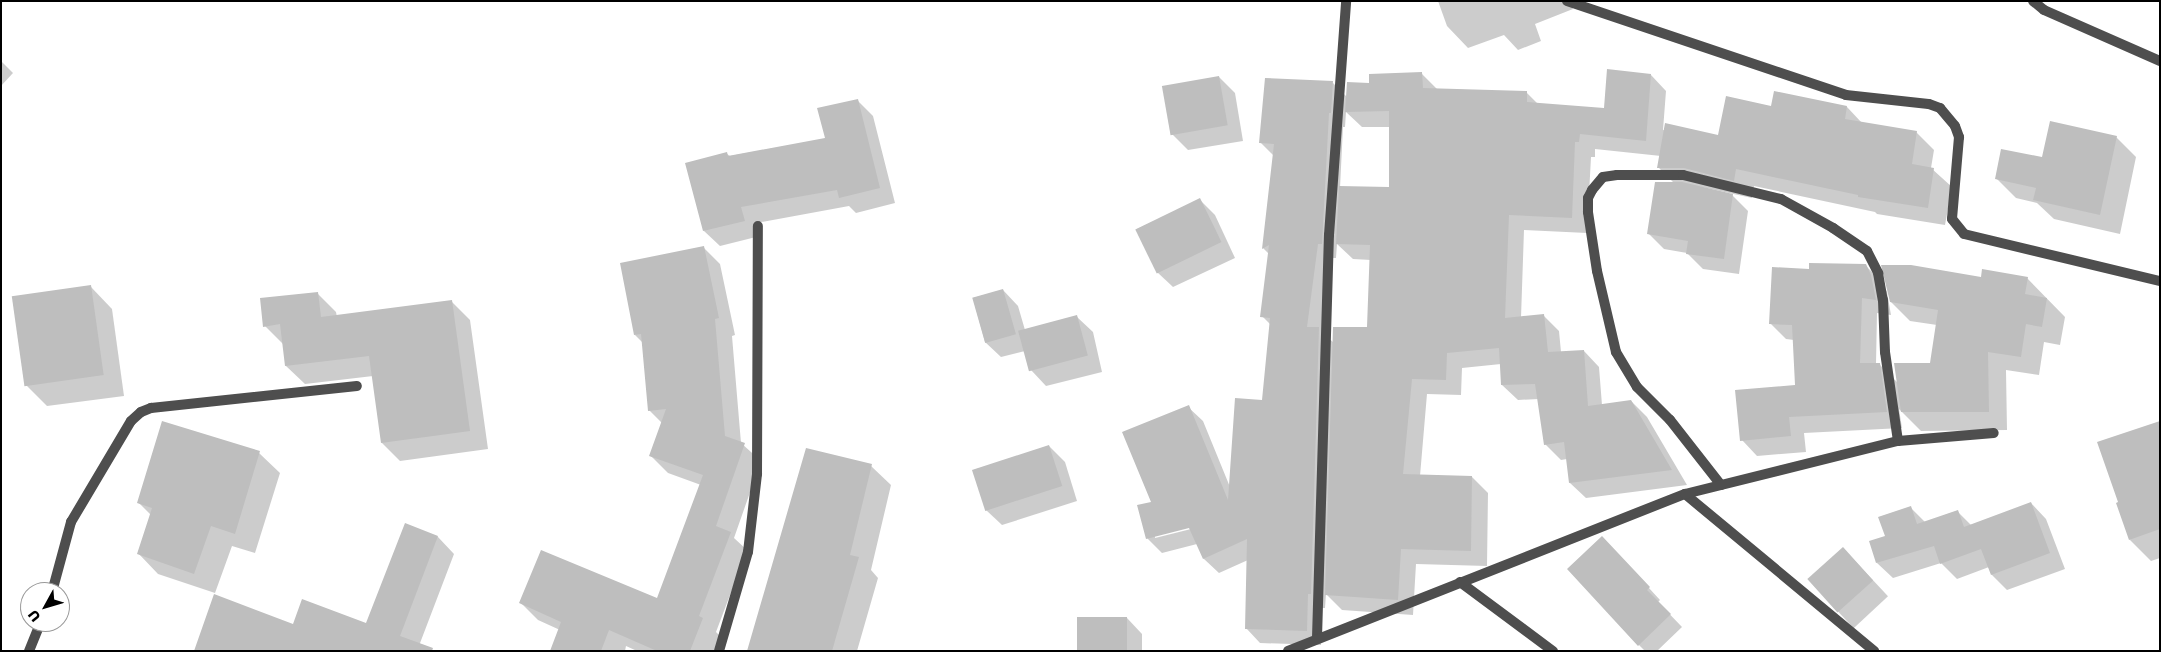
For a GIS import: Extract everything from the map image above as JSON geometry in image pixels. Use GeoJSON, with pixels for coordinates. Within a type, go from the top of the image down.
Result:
{"type":"FeatureCollection","features":[{"type":"Feature","properties":{"kind":"street"},"geometry":{"type":"LineString","coordinates":[[1317,638],[1329,235],[1346,1]]}},
{"type":"Feature","properties":{"kind":"street"},"geometry":{"type":"LineString","coordinates":[[1566,1],[1846,95],[1929,104],[1940,108],[1955,126],[1959,138],[1952,219],[1964,234],[2160,281]]}},
{"type":"Feature","properties":{"kind":"street"},"geometry":{"type":"LineString","coordinates":[[2033,1],[2044,10],[2160,60]]}},
{"type":"Feature","properties":{"kind":"street"},"geometry":{"type":"LineString","coordinates":[[1721,485],[1670,420],[1637,387],[1616,352],[1597,271],[1588,212],[1592,190],[1603,177],[1617,175],[1683,175],[1781,199],[1833,228],[1868,252],[1878,273],[1883,300],[1885,352],[1898,441]]}},
{"type":"Feature","properties":{"kind":"street"},"geometry":{"type":"LineString","coordinates":[[720,651],[748,552],[757,474],[758,226]]}},
{"type":"Feature","properties":{"kind":"street"},"geometry":{"type":"LineString","coordinates":[[55,582],[70,522],[131,421],[141,412],[151,408],[357,386]]}},
{"type":"Feature","properties":{"kind":"street"},"geometry":{"type":"LineString","coordinates":[[1288,651],[1684,494],[1898,441],[1994,433]]}},
{"type":"Feature","properties":{"kind":"street"},"geometry":{"type":"LineString","coordinates":[[1684,494],[1874,651]]}},
{"type":"Feature","properties":{"kind":"street"},"geometry":{"type":"LineString","coordinates":[[1460,582],[1553,651]]}},
{"type":"Feature","properties":{"kind":"street"},"geometry":{"type":"LineString","coordinates":[[29,651],[37,632]]}},
{"type":"Feature","properties":{"kind":"building"},"geometry":{"type":"Polygon","coordinates":[[[1607,69],[1651,74],[1646,141],[1580,134],[1579,142],[1575,142],[1572,218],[1509,215],[1505,318],[1544,314],[1548,352],[1584,350],[1588,406],[1631,400],[1672,470],[1569,483],[1564,442],[1544,445],[1535,384],[1501,385],[1499,348],[1447,353],[1446,380],[1412,379],[1403,474],[1472,476],[1471,551],[1401,549],[1398,600],[1325,595],[1333,327],[1367,327],[1370,245],[1336,244],[1339,186],[1389,187],[1389,111],[1345,112],[1347,82],[1369,83],[1369,74],[1422,72],[1423,88],[1527,91],[1527,102],[1604,108],[1607,69]]]}},
{"type":"Feature","properties":{"kind":"building"},"geometry":{"type":"Polygon","coordinates":[[[1219,76],[1228,125],[1171,135],[1162,86],[1219,76]]]}},
{"type":"Feature","properties":{"kind":"building"},"geometry":{"type":"Polygon","coordinates":[[[1265,78],[1333,81],[1331,113],[1329,113],[1322,244],[1318,244],[1307,327],[1319,327],[1311,594],[1308,594],[1307,631],[1245,629],[1247,539],[1203,559],[1189,528],[1146,539],[1137,505],[1151,502],[1122,432],[1189,405],[1228,500],[1235,398],[1262,400],[1270,318],[1260,317],[1269,245],[1262,249],[1274,144],[1259,143],[1265,78]]]}},
{"type":"Feature","properties":{"kind":"building"},"geometry":{"type":"Polygon","coordinates":[[[1774,91],[1847,106],[1845,119],[1917,131],[1912,164],[1934,168],[1928,208],[1858,197],[1858,195],[1736,169],[1734,181],[1684,168],[1657,168],[1665,123],[1718,135],[1726,96],[1771,106],[1774,91]]]}},
{"type":"Feature","properties":{"kind":"building"},"geometry":{"type":"Polygon","coordinates":[[[858,99],[880,188],[839,198],[837,190],[741,207],[745,221],[703,231],[685,163],[727,152],[728,156],[825,138],[817,108],[858,99]]]}},
{"type":"Feature","properties":{"kind":"building"},"geometry":{"type":"Polygon","coordinates":[[[2050,121],[2117,136],[2100,215],[2033,200],[2036,188],[1995,179],[2001,149],[2042,157],[2050,121]]]}},
{"type":"Feature","properties":{"kind":"building"},"geometry":{"type":"Polygon","coordinates":[[[1655,182],[1682,182],[1733,194],[1724,259],[1686,254],[1688,241],[1647,234],[1655,182]]]}},
{"type":"Feature","properties":{"kind":"building"},"geometry":{"type":"Polygon","coordinates":[[[1200,198],[1221,242],[1157,274],[1135,230],[1200,198]]]}},
{"type":"Feature","properties":{"kind":"building"},"geometry":{"type":"Polygon","coordinates":[[[704,246],[719,318],[715,319],[725,436],[745,443],[716,526],[731,532],[699,616],[703,618],[690,651],[657,651],[609,630],[601,651],[550,651],[561,622],[519,603],[541,550],[657,598],[703,475],[649,456],[666,409],[648,411],[641,334],[634,335],[620,263],[704,246]]]}},
{"type":"Feature","properties":{"kind":"building"},"geometry":{"type":"Polygon","coordinates":[[[1809,263],[1866,264],[1871,275],[1876,300],[1862,298],[1860,363],[1880,363],[1887,412],[1789,417],[1791,436],[1740,441],[1735,390],[1795,385],[1792,325],[1769,324],[1772,267],[1809,269],[1809,263]]]}},
{"type":"Feature","properties":{"kind":"building"},"geometry":{"type":"Polygon","coordinates":[[[1881,265],[1911,265],[1981,277],[1982,269],[2028,277],[2025,294],[2047,298],[2042,327],[2026,324],[2021,357],[1988,352],[1989,412],[1901,412],[1894,363],[1930,363],[1938,310],[1890,302],[1881,265]]]}},
{"type":"Feature","properties":{"kind":"building"},"geometry":{"type":"Polygon","coordinates":[[[91,285],[104,375],[24,386],[12,296],[91,285]]]}},
{"type":"Feature","properties":{"kind":"building"},"geometry":{"type":"Polygon","coordinates":[[[1003,289],[1016,334],[985,343],[972,298],[1003,289]]]}},
{"type":"Feature","properties":{"kind":"building"},"geometry":{"type":"Polygon","coordinates":[[[318,292],[321,317],[452,300],[470,431],[381,443],[369,356],[285,366],[280,324],[263,327],[260,298],[318,292]]]}},
{"type":"Feature","properties":{"kind":"building"},"geometry":{"type":"Polygon","coordinates":[[[1077,315],[1088,356],[1029,371],[1018,331],[1077,315]]]}},
{"type":"Feature","properties":{"kind":"building"},"geometry":{"type":"Polygon","coordinates":[[[162,421],[260,451],[235,534],[211,526],[194,574],[137,554],[152,508],[137,503],[162,421]]]}},
{"type":"Feature","properties":{"kind":"building"},"geometry":{"type":"Polygon","coordinates":[[[2160,421],[2160,529],[2129,540],[2097,442],[2160,421]]]}},
{"type":"Feature","properties":{"kind":"building"},"geometry":{"type":"Polygon","coordinates":[[[1049,445],[1062,486],[985,511],[972,470],[1049,445]]]}},
{"type":"Feature","properties":{"kind":"building"},"geometry":{"type":"Polygon","coordinates":[[[806,448],[872,464],[850,555],[859,557],[832,651],[747,651],[806,448]]]}},
{"type":"Feature","properties":{"kind":"building"},"geometry":{"type":"Polygon","coordinates":[[[2031,502],[2050,553],[1991,575],[1981,549],[1940,564],[1934,546],[1876,563],[1869,541],[1885,536],[1878,517],[1911,506],[1917,524],[1958,510],[1964,527],[2031,502]]]}},
{"type":"Feature","properties":{"kind":"building"},"geometry":{"type":"Polygon","coordinates":[[[405,523],[438,536],[400,636],[433,648],[432,651],[194,651],[214,594],[293,624],[302,599],[366,623],[405,523]]]}},
{"type":"Feature","properties":{"kind":"building"},"geometry":{"type":"Polygon","coordinates":[[[1602,536],[1650,587],[1647,590],[1671,614],[1638,646],[1567,569],[1602,536]]]}},
{"type":"Feature","properties":{"kind":"building"},"geometry":{"type":"Polygon","coordinates":[[[1843,547],[1873,580],[1837,613],[1807,579],[1843,547]]]}},
{"type":"Feature","properties":{"kind":"building"},"geometry":{"type":"Polygon","coordinates":[[[1077,617],[1127,617],[1127,651],[1077,651],[1077,617]]]}}]}
